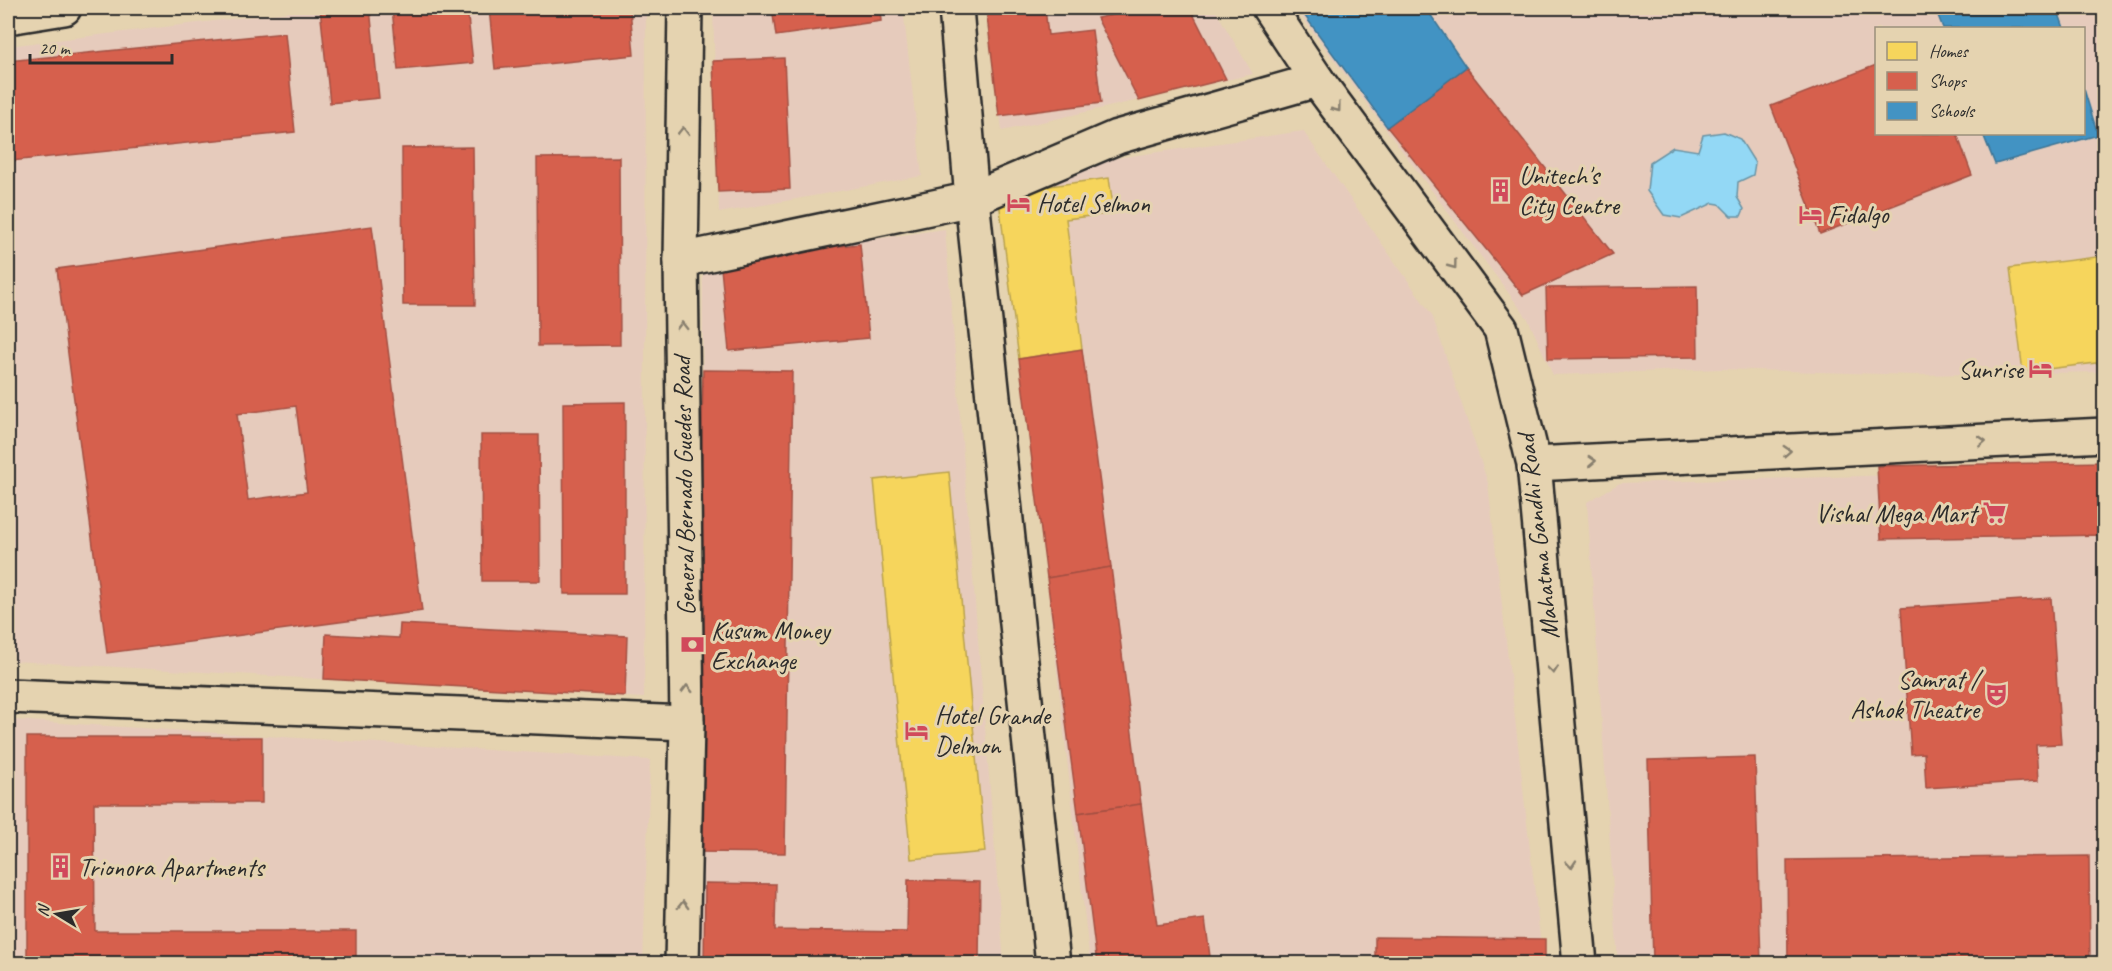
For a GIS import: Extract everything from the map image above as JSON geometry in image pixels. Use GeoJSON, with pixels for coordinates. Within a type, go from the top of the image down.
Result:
{"type":"FeatureCollection","features":[{"type":"Feature","properties":{"kind":"street"},"geometry":{"type":"LineString","coordinates":[[8,17],[63,8]]}},
{"type":"Feature","properties":{"kind":"street","name":"General Bernado Guedes Road"},"geometry":{"type":"LineString","coordinates":[[682,963],[687,723],[681,260],[685,8]]}},
{"type":"Feature","properties":{"kind":"street"},"geometry":{"type":"LineString","coordinates":[[956,8],[972,199],[1053,963]]}},
{"type":"Feature","properties":{"kind":"street","name":"Mahatma Gandhi Road"},"geometry":{"type":"LineString","coordinates":[[1269,8],[1317,80],[1501,329],[1534,464],[1580,963]]}},
{"type":"Feature","properties":{"kind":"street"},"geometry":{"type":"LineString","coordinates":[[681,260],[972,199],[1117,137],[1317,80]]}},
{"type":"Feature","properties":{"kind":"street"},"geometry":{"type":"LineString","coordinates":[[1534,464],[2104,435]]}},
{"type":"Feature","properties":{"kind":"street"},"geometry":{"type":"LineString","coordinates":[[8,696],[687,723]]}},
{"type":"Feature","properties":{"kind":"shaded area"},"geometry":{"type":"Polygon","coordinates":[[[321,8],[646,8],[644,698],[14,661],[8,526],[8,46],[321,8]]]}},
{"type":"Feature","properties":{"kind":"shaded area"},"geometry":{"type":"Polygon","coordinates":[[[713,8],[903,8],[922,176],[719,213],[713,8]]]}},
{"type":"Feature","properties":{"kind":"shaded area"},"geometry":{"type":"Polygon","coordinates":[[[988,8],[1214,8],[1253,74],[1002,131],[988,8]]]}},
{"type":"Feature","properties":{"kind":"shaded area"},"geometry":{"type":"Polygon","coordinates":[[[1295,8],[2091,8],[2104,38],[2104,372],[1914,375],[1721,369],[1553,375],[1528,319],[1295,8]]]}},
{"type":"Feature","properties":{"kind":"shaded area"},"geometry":{"type":"Polygon","coordinates":[[[1303,131],[1432,315],[1488,483],[1543,963],[1090,963],[1001,175],[1303,131]]]}},
{"type":"Feature","properties":{"kind":"shaded area"},"geometry":{"type":"Polygon","coordinates":[[[945,229],[1004,963],[700,964],[703,263],[945,229]]]}},
{"type":"Feature","properties":{"kind":"shaded area"},"geometry":{"type":"Polygon","coordinates":[[[2104,469],[2104,963],[1618,963],[1587,502],[1620,483],[2104,469]]]}},
{"type":"Feature","properties":{"kind":"shaded area"},"geometry":{"type":"Polygon","coordinates":[[[13,720],[650,760],[643,963],[14,963],[13,720]]]}},
{"type":"Feature","properties":{"kind":"water"},"geometry":{"type":"Polygon","coordinates":[[[1724,132],[1740,139],[1755,163],[1753,175],[1738,182],[1737,197],[1744,209],[1741,216],[1731,216],[1719,204],[1713,203],[1681,218],[1664,215],[1647,191],[1650,162],[1673,147],[1698,151],[1703,135],[1724,132]]]}},
{"type":"Feature","properties":{"kind":"building: Homes"},"geometry":{"type":"Polygon","coordinates":[[[1109,178],[1114,213],[1066,219],[1082,349],[1019,359],[998,193],[1109,178]]]}},
{"type":"Feature","properties":{"kind":"building: Homes"},"geometry":{"type":"Polygon","coordinates":[[[2104,256],[2104,362],[2023,372],[2010,268],[2104,256]]]}},
{"type":"Feature","properties":{"kind":"building: Homes"},"geometry":{"type":"Polygon","coordinates":[[[949,472],[985,852],[911,859],[874,480],[949,472]]]}},
{"type":"Feature","properties":{"kind":"building: Shops"},"geometry":{"type":"Polygon","coordinates":[[[320,8],[370,8],[379,98],[330,103],[320,8]]]}},
{"type":"Feature","properties":{"kind":"building: Shops"},"geometry":{"type":"Polygon","coordinates":[[[392,8],[467,8],[473,63],[398,70],[392,8]]]}},
{"type":"Feature","properties":{"kind":"building: Shops"},"geometry":{"type":"Polygon","coordinates":[[[489,8],[630,8],[634,55],[495,69],[489,8]]]}},
{"type":"Feature","properties":{"kind":"building: Shops"},"geometry":{"type":"Polygon","coordinates":[[[772,8],[880,8],[881,21],[776,36],[772,8]]]}},
{"type":"Feature","properties":{"kind":"building: Shops"},"geometry":{"type":"Polygon","coordinates":[[[986,8],[1045,8],[1048,35],[1092,30],[1101,103],[999,116],[986,8]]]}},
{"type":"Feature","properties":{"kind":"building: Shops"},"geometry":{"type":"Polygon","coordinates":[[[1148,8],[1190,8],[1226,79],[1139,101],[1097,18],[1148,8]]]}},
{"type":"Feature","properties":{"kind":"building: Shops"},"geometry":{"type":"Polygon","coordinates":[[[285,33],[295,132],[11,161],[8,127],[8,61],[285,33]]]}},
{"type":"Feature","properties":{"kind":"building: Shops"},"geometry":{"type":"Polygon","coordinates":[[[784,58],[790,189],[718,192],[713,61],[784,58]]]}},
{"type":"Feature","properties":{"kind":"building: Shops"},"geometry":{"type":"Polygon","coordinates":[[[1875,65],[1875,135],[1957,135],[1972,175],[1820,234],[1771,106],[1875,65]]]}},
{"type":"Feature","properties":{"kind":"building: Shops","name":"Unitech's City Centre"},"geometry":{"type":"Polygon","coordinates":[[[1466,67],[1613,254],[1523,295],[1387,127],[1466,67]]]}},
{"type":"Feature","properties":{"kind":"building: Shops"},"geometry":{"type":"Polygon","coordinates":[[[473,147],[475,305],[403,305],[402,148],[473,147]]]}},
{"type":"Feature","properties":{"kind":"building: Shops"},"geometry":{"type":"Polygon","coordinates":[[[619,157],[620,345],[538,346],[537,158],[619,157]]]}},
{"type":"Feature","properties":{"kind":"building: Shops"},"geometry":{"type":"Polygon","coordinates":[[[372,226],[422,611],[107,653],[57,269],[372,226]],[[296,406],[237,414],[248,500],[307,492],[296,406]]]}},
{"type":"Feature","properties":{"kind":"building: Shops"},"geometry":{"type":"Polygon","coordinates":[[[860,244],[869,338],[729,351],[720,258],[860,244]]]}},
{"type":"Feature","properties":{"kind":"building: Shops"},"geometry":{"type":"Polygon","coordinates":[[[1697,286],[1698,357],[1548,359],[1546,288],[1697,286]]]}},
{"type":"Feature","properties":{"kind":"building: Shops"},"geometry":{"type":"Polygon","coordinates":[[[1082,349],[1111,567],[1047,578],[1019,359],[1082,349]]]}},
{"type":"Feature","properties":{"kind":"building: Shops"},"geometry":{"type":"Polygon","coordinates":[[[703,370],[792,371],[785,853],[696,852],[703,370]]]}},
{"type":"Feature","properties":{"kind":"building: Shops"},"geometry":{"type":"Polygon","coordinates":[[[625,402],[625,594],[564,594],[563,403],[625,402]]]}},
{"type":"Feature","properties":{"kind":"building: Shops"},"geometry":{"type":"Polygon","coordinates":[[[481,435],[539,435],[540,581],[482,581],[481,435]]]}},
{"type":"Feature","properties":{"kind":"building: Shops"},"geometry":{"type":"Polygon","coordinates":[[[2104,462],[2104,535],[1881,539],[1877,466],[2104,462]]]}},
{"type":"Feature","properties":{"kind":"building: Shops"},"geometry":{"type":"Polygon","coordinates":[[[1111,567],[1141,804],[1078,813],[1047,578],[1111,567]]]}},
{"type":"Feature","properties":{"kind":"building: Shops"},"geometry":{"type":"Polygon","coordinates":[[[2051,598],[2061,744],[2036,745],[2038,781],[1926,788],[1924,753],[1911,754],[1901,608],[2051,598]]]}},
{"type":"Feature","properties":{"kind":"building: Shops"},"geometry":{"type":"Polygon","coordinates":[[[400,624],[627,636],[625,696],[324,679],[326,634],[399,638],[400,624]]]}},
{"type":"Feature","properties":{"kind":"building: Shops","name":"Trionora Apartments"},"geometry":{"type":"Polygon","coordinates":[[[27,737],[262,737],[262,803],[94,803],[95,931],[356,931],[356,964],[27,964],[27,737]]]}},
{"type":"Feature","properties":{"kind":"building: Shops"},"geometry":{"type":"Polygon","coordinates":[[[1755,757],[1761,964],[1653,964],[1648,760],[1755,757]]]}},
{"type":"Feature","properties":{"kind":"building: Shops"},"geometry":{"type":"Polygon","coordinates":[[[1141,804],[1157,925],[1205,919],[1211,964],[1097,964],[1078,813],[1141,804]]]}},
{"type":"Feature","properties":{"kind":"building: Shops"},"geometry":{"type":"Polygon","coordinates":[[[2089,856],[2090,964],[1788,964],[1787,860],[2089,856]]]}},
{"type":"Feature","properties":{"kind":"building: Shops"},"geometry":{"type":"Polygon","coordinates":[[[908,880],[980,882],[979,964],[704,964],[705,883],[776,884],[775,930],[907,932],[908,880]]]}},
{"type":"Feature","properties":{"kind":"building: Shops"},"geometry":{"type":"Polygon","coordinates":[[[1375,937],[1545,939],[1545,964],[1375,964],[1375,937]]]}},
{"type":"Feature","properties":{"kind":"building: Schools"},"geometry":{"type":"Polygon","coordinates":[[[1299,8],[1426,8],[1466,67],[1387,127],[1299,8]]]}},
{"type":"Feature","properties":{"kind":"building: Schools"},"geometry":{"type":"Polygon","coordinates":[[[1935,8],[2057,8],[2064,27],[1943,27],[1935,8]]]}},
{"type":"Feature","properties":{"kind":"building: Schools"},"geometry":{"type":"Polygon","coordinates":[[[2085,92],[2098,135],[1995,164],[1983,135],[2085,135],[2085,92]]]}},
{"type":"Feature","properties":{"kind":"place","name":"Unitech's City Centre"},"geometry":{"type":"Point","coordinates":[1501,190]}},
{"type":"Feature","properties":{"kind":"place","name":"Hotel Selmon"},"geometry":{"type":"Point","coordinates":[1019,203]}},
{"type":"Feature","properties":{"kind":"place","name":"Fidalgo"},"geometry":{"type":"Point","coordinates":[1810,214]}},
{"type":"Feature","properties":{"kind":"place","name":"Sunrise"},"geometry":{"type":"Point","coordinates":[2041,369]}},
{"type":"Feature","properties":{"kind":"place","name":"Vishal Mega Mart"},"geometry":{"type":"Point","coordinates":[1994,513]}},
{"type":"Feature","properties":{"kind":"place","name":"Kusum Money Exchange"},"geometry":{"type":"Point","coordinates":[693,645]}},
{"type":"Feature","properties":{"kind":"place","name":"Samrat / Ashok Theatre"},"geometry":{"type":"Point","coordinates":[1997,694]}},
{"type":"Feature","properties":{"kind":"place","name":"Hotel Grande Delmon"},"geometry":{"type":"Point","coordinates":[917,730]}},
{"type":"Feature","properties":{"kind":"place","name":"Trionora Apartments"},"geometry":{"type":"Point","coordinates":[61,867]}}]}
